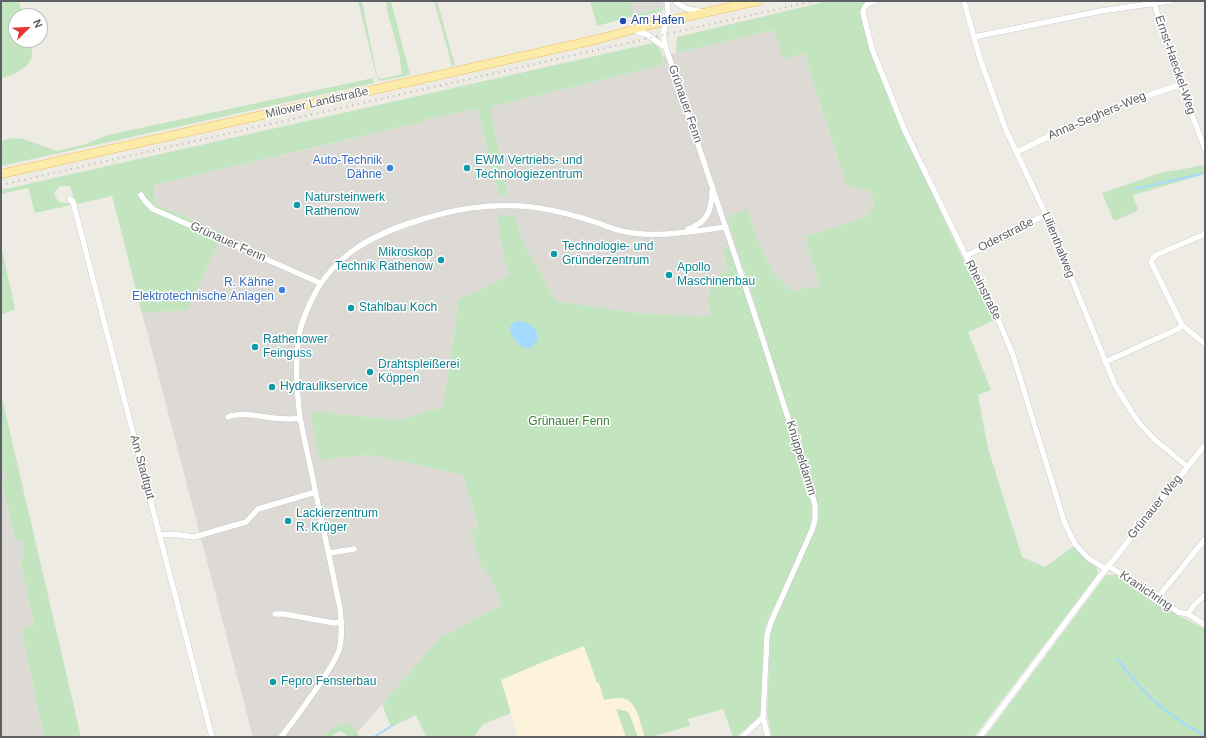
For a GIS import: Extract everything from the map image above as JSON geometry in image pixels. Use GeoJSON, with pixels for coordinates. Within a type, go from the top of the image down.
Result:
{"type":"FeatureCollection","features":[{"type":"Feature","properties":{"kind":"main road","name":"Milower Landstraße"},"geometry":{"type":"LineString","coordinates":[[1,174],[599,39],[666,20],[758,1]]}},
{"type":"Feature","properties":{"kind":"street"},"geometry":{"type":"LineString","coordinates":[[666,20],[668,7],[667,1]]}},
{"type":"Feature","properties":{"kind":"street","name":"Milower Landstraße"},"geometry":{"type":"LineString","coordinates":[[675,1],[688,9],[706,12]]}},
{"type":"Feature","properties":{"kind":"street","name":"Rheinstraße"},"geometry":{"type":"LineString","coordinates":[[875,1],[866,5],[863,13],[872,49],[905,131],[998,319],[1013,355],[1065,524],[1075,544],[1088,558],[1107,568]]}},
{"type":"Feature","properties":{"kind":"street","name":"Lilienthalweg"},"geometry":{"type":"LineString","coordinates":[[964,1],[980,59],[992,95],[1006,130],[1046,215],[1105,362],[1120,394],[1137,420],[1154,439],[1188,467]]}},
{"type":"Feature","properties":{"kind":"street"},"geometry":{"type":"LineString","coordinates":[[974,37],[1101,11],[1170,1]]}},
{"type":"Feature","properties":{"kind":"street","name":"Ernst-Haeckel-Weg"},"geometry":{"type":"LineString","coordinates":[[1154,3],[1180,85],[1205,149]]}},
{"type":"Feature","properties":{"kind":"street","name":"Grünauer Fenn"},"geometry":{"type":"LineString","coordinates":[[281,737],[302,711],[335,660],[341,641],[342,622],[340,608],[300,418],[297,388],[296,369],[298,342],[303,319],[320,283],[337,263],[373,238],[414,222],[442,213],[466,208],[489,205],[528,207],[569,215],[626,232],[646,234],[726,227],[666,48],[663,34],[666,20]]}},
{"type":"Feature","properties":{"kind":"street"},"geometry":{"type":"LineString","coordinates":[[632,30],[646,34],[666,48]]}},
{"type":"Feature","properties":{"kind":"street","name":"Anna-Seghers-Weg"},"geometry":{"type":"LineString","coordinates":[[1017,152],[1047,137],[1123,105],[1150,94],[1180,85]]}},
{"type":"Feature","properties":{"kind":"street","name":"Grünauer Fenn"},"geometry":{"type":"LineString","coordinates":[[678,232],[693,227],[707,215],[712,205],[712,186]]}},
{"type":"Feature","properties":{"kind":"street","name":"Grünauer Fenn"},"geometry":{"type":"LineString","coordinates":[[141,195],[153,209],[320,283]]}},
{"type":"Feature","properties":{"kind":"street","name":"Am Stadtgut"},"geometry":{"type":"LineString","coordinates":[[70,199],[73,202],[212,737]]}},
{"type":"Feature","properties":{"kind":"street","name":"Oderstraße"},"geometry":{"type":"LineString","coordinates":[[966,256],[1046,215]]}},
{"type":"Feature","properties":{"kind":"street","name":"Knüppeldamm"},"geometry":{"type":"LineString","coordinates":[[726,227],[815,505],[815,520],[812,530],[771,622],[767,635],[763,717],[768,737]]}},
{"type":"Feature","properties":{"kind":"street"},"geometry":{"type":"LineString","coordinates":[[1205,234],[1156,255],[1151,260],[1182,325],[1205,344]]}},
{"type":"Feature","properties":{"kind":"street"},"geometry":{"type":"LineString","coordinates":[[1105,362],[1178,329],[1182,325]]}},
{"type":"Feature","properties":{"kind":"street"},"geometry":{"type":"LineString","coordinates":[[228,417],[233,414],[241,414],[278,420],[293,420],[300,418]]}},
{"type":"Feature","properties":{"kind":"street","name":"Grünauer Weg"},"geometry":{"type":"LineString","coordinates":[[1107,568],[1205,446]]}},
{"type":"Feature","properties":{"kind":"street"},"geometry":{"type":"LineString","coordinates":[[160,535],[170,534],[194,537],[246,522],[258,509],[316,492]]}},
{"type":"Feature","properties":{"kind":"street"},"geometry":{"type":"LineString","coordinates":[[1159,596],[1205,539]]}},
{"type":"Feature","properties":{"kind":"street"},"geometry":{"type":"LineString","coordinates":[[329,554],[354,549]]}},
{"type":"Feature","properties":{"kind":"street"},"geometry":{"type":"LineString","coordinates":[[980,737],[1107,568]]}},
{"type":"Feature","properties":{"kind":"street","name":"Kranichring"},"geometry":{"type":"LineString","coordinates":[[1107,568],[1159,596],[1178,612],[1188,614],[1205,624]]}},
{"type":"Feature","properties":{"kind":"street"},"geometry":{"type":"LineString","coordinates":[[1188,614],[1194,605],[1205,595]]}},
{"type":"Feature","properties":{"kind":"street"},"geometry":{"type":"LineString","coordinates":[[275,614],[284,614],[334,623],[342,622]]}},
{"type":"Feature","properties":{"kind":"street"},"geometry":{"type":"LineString","coordinates":[[742,737],[763,717]]}},
{"type":"Feature","properties":{"kind":"shaded area"},"geometry":{"type":"Polygon","coordinates":[[[630,1],[663,1],[664,7],[633,15],[630,1]]]}},
{"type":"Feature","properties":{"kind":"shaded area"},"geometry":{"type":"Polygon","coordinates":[[[773,30],[804,53],[846,185],[869,191],[874,201],[874,207],[865,217],[815,234],[806,235],[805,240],[819,286],[792,291],[776,276],[763,253],[747,211],[728,216],[744,269],[738,271],[728,246],[723,250],[727,272],[708,302],[711,317],[637,313],[556,301],[521,238],[515,216],[497,216],[505,263],[510,274],[499,281],[459,299],[443,407],[398,420],[310,411],[341,458],[368,455],[463,475],[478,527],[481,565],[492,581],[502,605],[441,637],[357,733],[350,723],[337,725],[320,737],[253,737],[142,313],[188,310],[223,233],[155,204],[154,185],[425,121],[425,119],[477,109],[499,196],[508,195],[490,107],[663,65],[663,56],[773,30]]]}},
{"type":"Feature","properties":{"kind":"shaded area"},"geometry":{"type":"Polygon","coordinates":[[[1,390],[81,737],[63,660],[1,390]]]}},
{"type":"Feature","properties":{"kind":"shaded area"},"geometry":{"type":"Polygon","coordinates":[[[1,469],[4,469],[7,480],[2,483],[15,540],[21,541],[24,556],[20,561],[34,625],[21,629],[44,737],[1,737],[1,469]]]}},
{"type":"Feature","properties":{"kind":"shaded area"},"geometry":{"type":"Polygon","coordinates":[[[584,646],[604,699],[622,698],[631,702],[635,706],[645,737],[638,737],[629,713],[617,709],[626,737],[518,737],[500,680],[584,646]]]}},
{"type":"Feature","properties":{"kind":"green space"},"geometry":{"type":"Polygon","coordinates":[[[1,1],[19,1],[21,8],[8,8],[8,48],[31,48],[31,60],[20,71],[1,78],[1,1]]]}},
{"type":"Feature","properties":{"kind":"green space"},"geometry":{"type":"Polygon","coordinates":[[[358,1],[362,1],[377,76],[381,79],[402,74],[399,54],[386,1],[391,1],[410,75],[380,81],[376,75],[358,1]]]}},
{"type":"Feature","properties":{"kind":"green space"},"geometry":{"type":"Polygon","coordinates":[[[434,1],[437,1],[455,65],[452,66],[434,1]]]}},
{"type":"Feature","properties":{"kind":"green space"},"geometry":{"type":"Polygon","coordinates":[[[590,1],[630,1],[634,15],[664,7],[662,11],[643,16],[634,16],[597,26],[590,1]]]}},
{"type":"Feature","properties":{"kind":"green space"},"geometry":{"type":"Polygon","coordinates":[[[828,1],[868,1],[861,8],[861,13],[903,130],[959,251],[995,320],[968,332],[991,390],[978,395],[988,448],[1022,557],[1045,567],[1074,546],[1097,568],[1098,574],[974,737],[772,737],[767,715],[771,628],[814,531],[815,496],[727,216],[747,210],[763,253],[776,276],[792,291],[818,286],[819,283],[805,240],[806,235],[815,234],[865,217],[874,207],[874,201],[869,191],[846,185],[804,53],[783,59],[773,30],[676,53],[677,37],[828,1]]]}},
{"type":"Feature","properties":{"kind":"green space"},"geometry":{"type":"Polygon","coordinates":[[[653,43],[661,52],[663,65],[490,107],[508,195],[499,196],[477,109],[426,119],[426,121],[154,185],[155,204],[223,233],[188,310],[142,313],[112,196],[78,204],[74,199],[70,186],[60,186],[54,193],[55,196],[59,202],[71,205],[35,213],[28,188],[1,194],[1,190],[653,43]]]}},
{"type":"Feature","properties":{"kind":"green space"},"geometry":{"type":"Polygon","coordinates":[[[373,78],[374,83],[1,166],[1,141],[12,138],[23,139],[57,151],[86,144],[108,135],[373,78]]]}},
{"type":"Feature","properties":{"kind":"green space"},"geometry":{"type":"Polygon","coordinates":[[[1205,165],[1205,174],[1134,195],[1133,196],[1138,209],[1137,211],[1114,221],[1102,193],[1160,173],[1205,165]]]}},
{"type":"Feature","properties":{"kind":"green space"},"geometry":{"type":"Polygon","coordinates":[[[515,215],[521,238],[556,301],[637,313],[711,317],[708,302],[711,286],[720,282],[720,275],[727,272],[723,250],[728,246],[738,271],[805,479],[812,506],[812,519],[809,531],[767,622],[764,635],[761,713],[760,716],[736,737],[733,737],[723,709],[688,719],[690,726],[651,737],[645,737],[635,709],[628,700],[623,698],[613,698],[604,700],[599,683],[597,683],[584,646],[501,680],[511,713],[483,724],[474,737],[426,737],[416,715],[391,727],[382,704],[441,637],[502,605],[492,581],[481,565],[471,532],[478,526],[463,475],[368,455],[319,460],[310,411],[398,420],[443,407],[459,299],[499,281],[509,274],[505,263],[497,216],[515,215]]]}},
{"type":"Feature","properties":{"kind":"green space"},"geometry":{"type":"Polygon","coordinates":[[[1,245],[15,309],[1,315],[1,245]]]}},
{"type":"Feature","properties":{"kind":"green space"},"geometry":{"type":"Polygon","coordinates":[[[1,394],[81,737],[44,737],[21,629],[34,625],[20,561],[24,556],[21,541],[15,540],[2,483],[7,480],[4,469],[1,469],[1,394]]]}},
{"type":"Feature","properties":{"kind":"green space"},"geometry":{"type":"Polygon","coordinates":[[[1106,575],[1116,575],[1154,597],[1166,608],[1205,629],[1205,737],[985,737],[1106,575]]]}},
{"type":"Feature","properties":{"kind":"green space"},"geometry":{"type":"Polygon","coordinates":[[[616,709],[629,713],[638,737],[626,737],[616,709]]]}},
{"type":"Feature","properties":{"kind":"green space"},"geometry":{"type":"Polygon","coordinates":[[[351,723],[360,737],[347,737],[347,735],[340,731],[330,737],[320,737],[337,725],[351,723]]]}},
{"type":"Feature","properties":{"kind":"water"},"geometry":{"type":"Polygon","coordinates":[[[518,321],[528,324],[535,329],[537,341],[534,346],[529,348],[523,347],[513,338],[510,327],[518,321]]]}},
{"type":"Feature","properties":{"kind":"waterway"},"geometry":{"type":"LineString","coordinates":[[1135,189],[1201,174]]}},
{"type":"Feature","properties":{"kind":"waterway"},"geometry":{"type":"LineString","coordinates":[[1117,658],[1136,683],[1155,702],[1176,718],[1205,736]]}},
{"type":"Feature","properties":{"kind":"waterway"},"geometry":{"type":"LineString","coordinates":[[374,737],[393,725]]}},
{"type":"Feature","properties":{"kind":"railway"},"geometry":{"type":"LineString","coordinates":[[1,185],[813,1]]}},
{"type":"Feature","properties":{"kind":"place","name":"Am Hafen"},"geometry":{"type":"Point","coordinates":[623,21]}},
{"type":"Feature","properties":{"kind":"place","name":"Auto-Technik Dähne"},"geometry":{"type":"Point","coordinates":[390,168]}},
{"type":"Feature","properties":{"kind":"place","name":"EWM Vertriebs- und Technologiezentrum"},"geometry":{"type":"Point","coordinates":[467,168]}},
{"type":"Feature","properties":{"kind":"place","name":"Natursteinwerk Rathenow"},"geometry":{"type":"Point","coordinates":[297,205]}},
{"type":"Feature","properties":{"kind":"place","name":"Technologie- und Gründerzentrum"},"geometry":{"type":"Point","coordinates":[554,254]}},
{"type":"Feature","properties":{"kind":"place","name":"Mikroskop Technik Rathenow"},"geometry":{"type":"Point","coordinates":[441,260]}},
{"type":"Feature","properties":{"kind":"place","name":"Apollo Maschinenbau"},"geometry":{"type":"Point","coordinates":[669,275]}},
{"type":"Feature","properties":{"kind":"place","name":"R. Kähne Elektrotechnische Anlagen"},"geometry":{"type":"Point","coordinates":[282,290]}},
{"type":"Feature","properties":{"kind":"place","name":"Stahlbau Koch"},"geometry":{"type":"Point","coordinates":[351,308]}},
{"type":"Feature","properties":{"kind":"place","name":"Rathenower Feinguss"},"geometry":{"type":"Point","coordinates":[255,347]}},
{"type":"Feature","properties":{"kind":"place","name":"Drahtspleißerei Köppen"},"geometry":{"type":"Point","coordinates":[370,372]}},
{"type":"Feature","properties":{"kind":"place","name":"Hydraulikservice"},"geometry":{"type":"Point","coordinates":[272,387]}},
{"type":"Feature","properties":{"kind":"place","name":"Lackierzentrum R. Krüger"},"geometry":{"type":"Point","coordinates":[288,521]}},
{"type":"Feature","properties":{"kind":"place","name":"Fepro Fensterbau"},"geometry":{"type":"Point","coordinates":[273,682]}}]}
